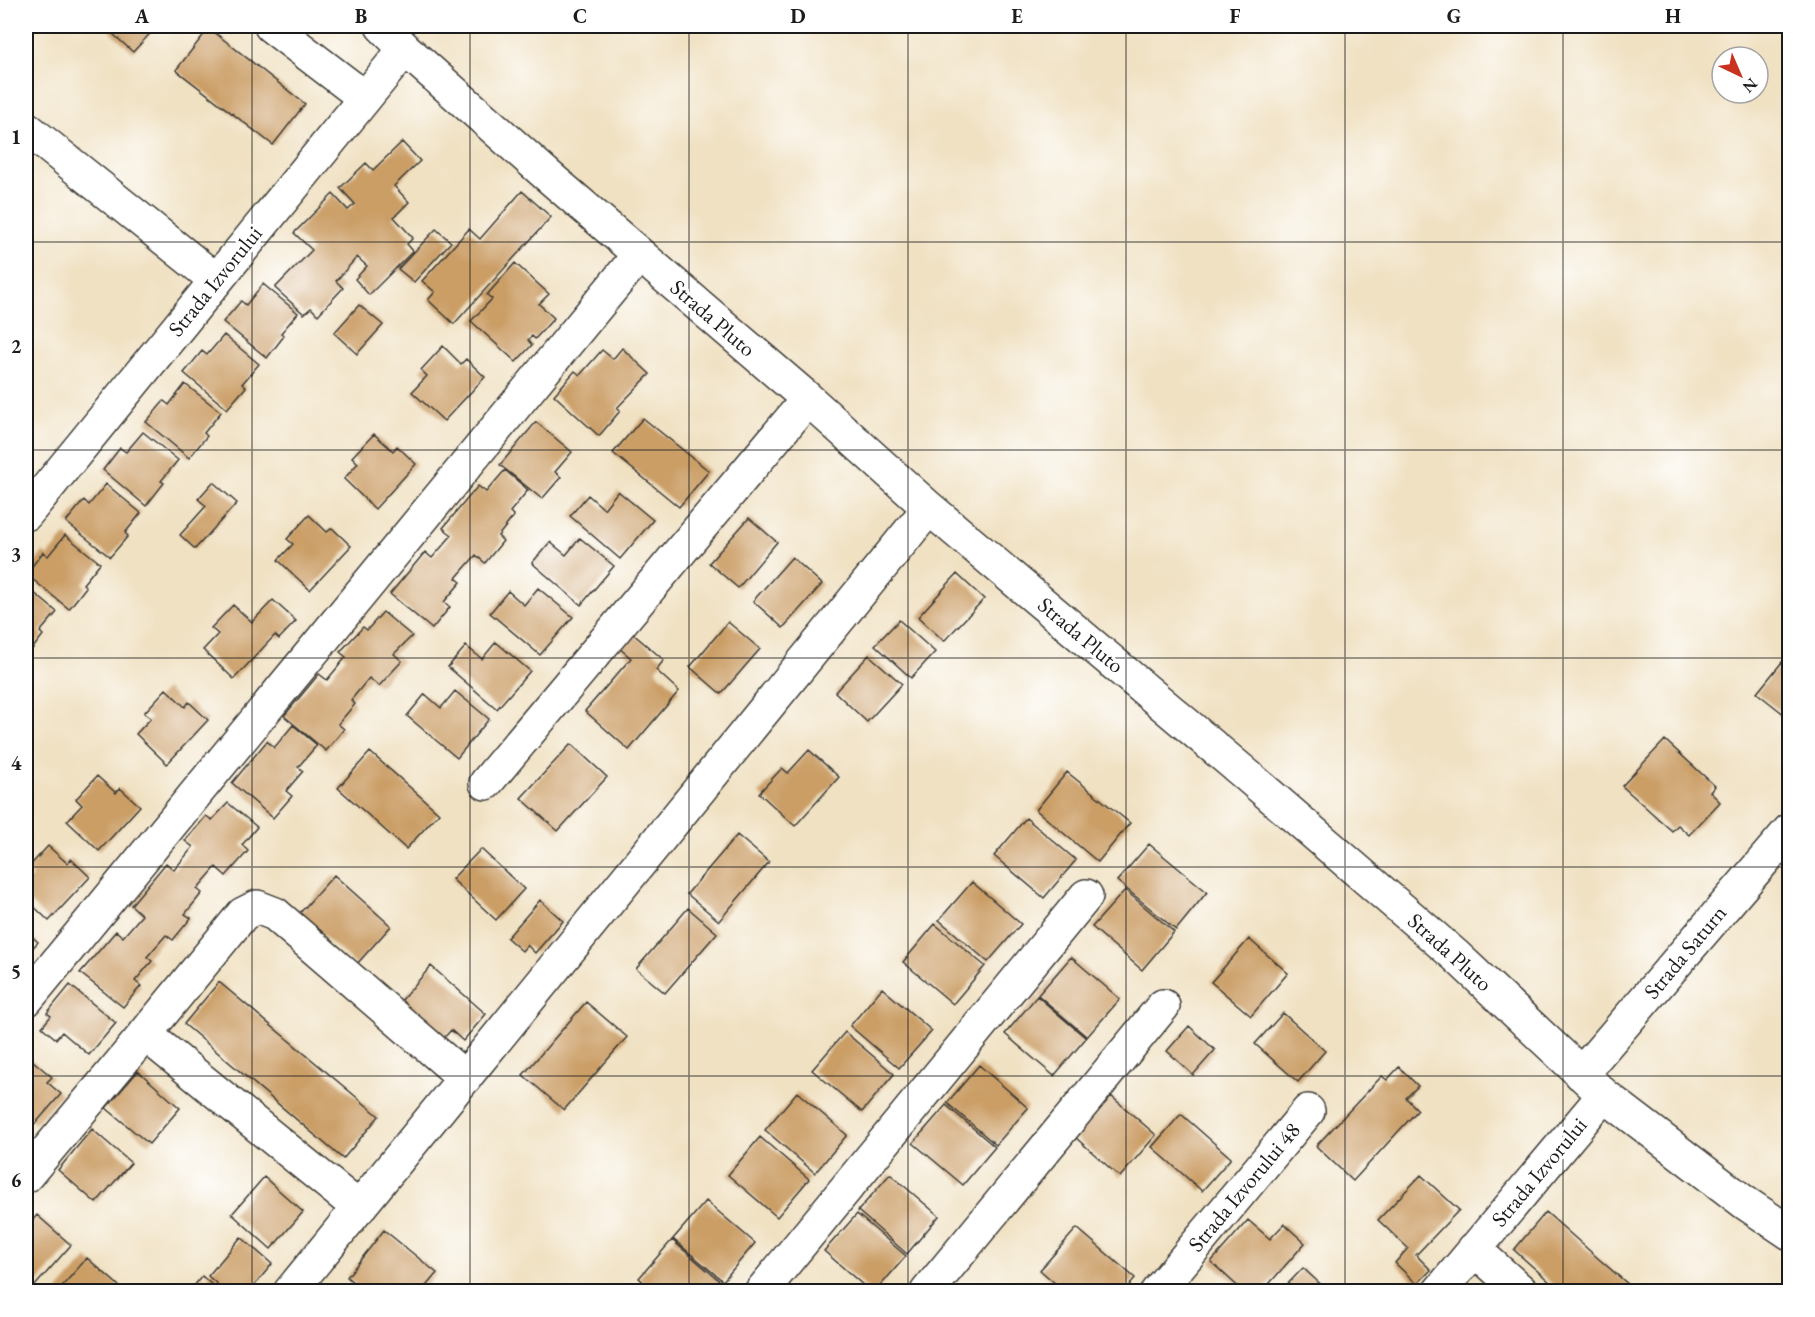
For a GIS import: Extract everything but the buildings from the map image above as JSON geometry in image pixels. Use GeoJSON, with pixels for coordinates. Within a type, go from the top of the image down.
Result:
{"type":"FeatureCollection","features":[{"type":"Feature","properties":{"kind":"street"},"geometry":{"type":"LineString","coordinates":[[271,26],[365,98]]}},
{"type":"Feature","properties":{"kind":"street","name":"Strada Pluto"},"geometry":{"type":"LineString","coordinates":[[382,26],[405,49],[639,255],[808,399],[928,508],[1242,771],[1456,956],[1592,1085],[1744,1202],[1790,1233]]}},
{"type":"Feature","properties":{"kind":"street","name":"Strada Izvorului"},"geometry":{"type":"LineString","coordinates":[[26,514],[405,49]]}},
{"type":"Feature","properties":{"kind":"street"},"geometry":{"type":"LineString","coordinates":[[26,128],[216,280]]}},
{"type":"Feature","properties":{"kind":"street"},"geometry":{"type":"LineString","coordinates":[[26,1000],[639,255]]}},
{"type":"Feature","properties":{"kind":"street"},"geometry":{"type":"LineString","coordinates":[[486,783],[808,399]]}},
{"type":"Feature","properties":{"kind":"street"},"geometry":{"type":"LineString","coordinates":[[290,1292],[928,508]]}},
{"type":"Feature","properties":{"kind":"street","name":"Strada Saturn"},"geometry":{"type":"LineString","coordinates":[[1592,1085],[1790,830]]}},
{"type":"Feature","properties":{"kind":"street"},"geometry":{"type":"LineString","coordinates":[[761,1292],[1086,896]]}},
{"type":"Feature","properties":{"kind":"street"},"geometry":{"type":"LineString","coordinates":[[26,1176],[243,914],[257,907],[275,914],[465,1078]]}},
{"type":"Feature","properties":{"kind":"street"},"geometry":{"type":"LineString","coordinates":[[927,1292],[1163,1006]]}},
{"type":"Feature","properties":{"kind":"street"},"geometry":{"type":"LineString","coordinates":[[145,1034],[358,1208]]}},
{"type":"Feature","properties":{"kind":"street","name":"Strada Izvorului"},"geometry":{"type":"LineString","coordinates":[[1439,1292],[1474,1250],[1592,1085]]}},
{"type":"Feature","properties":{"kind":"street","name":"Strada Izvorului 48"},"geometry":{"type":"LineString","coordinates":[[1157,1292],[1308,1111]]}},
{"type":"Feature","properties":{"kind":"street"},"geometry":{"type":"LineString","coordinates":[[1474,1250],[1522,1292]]}}]}
